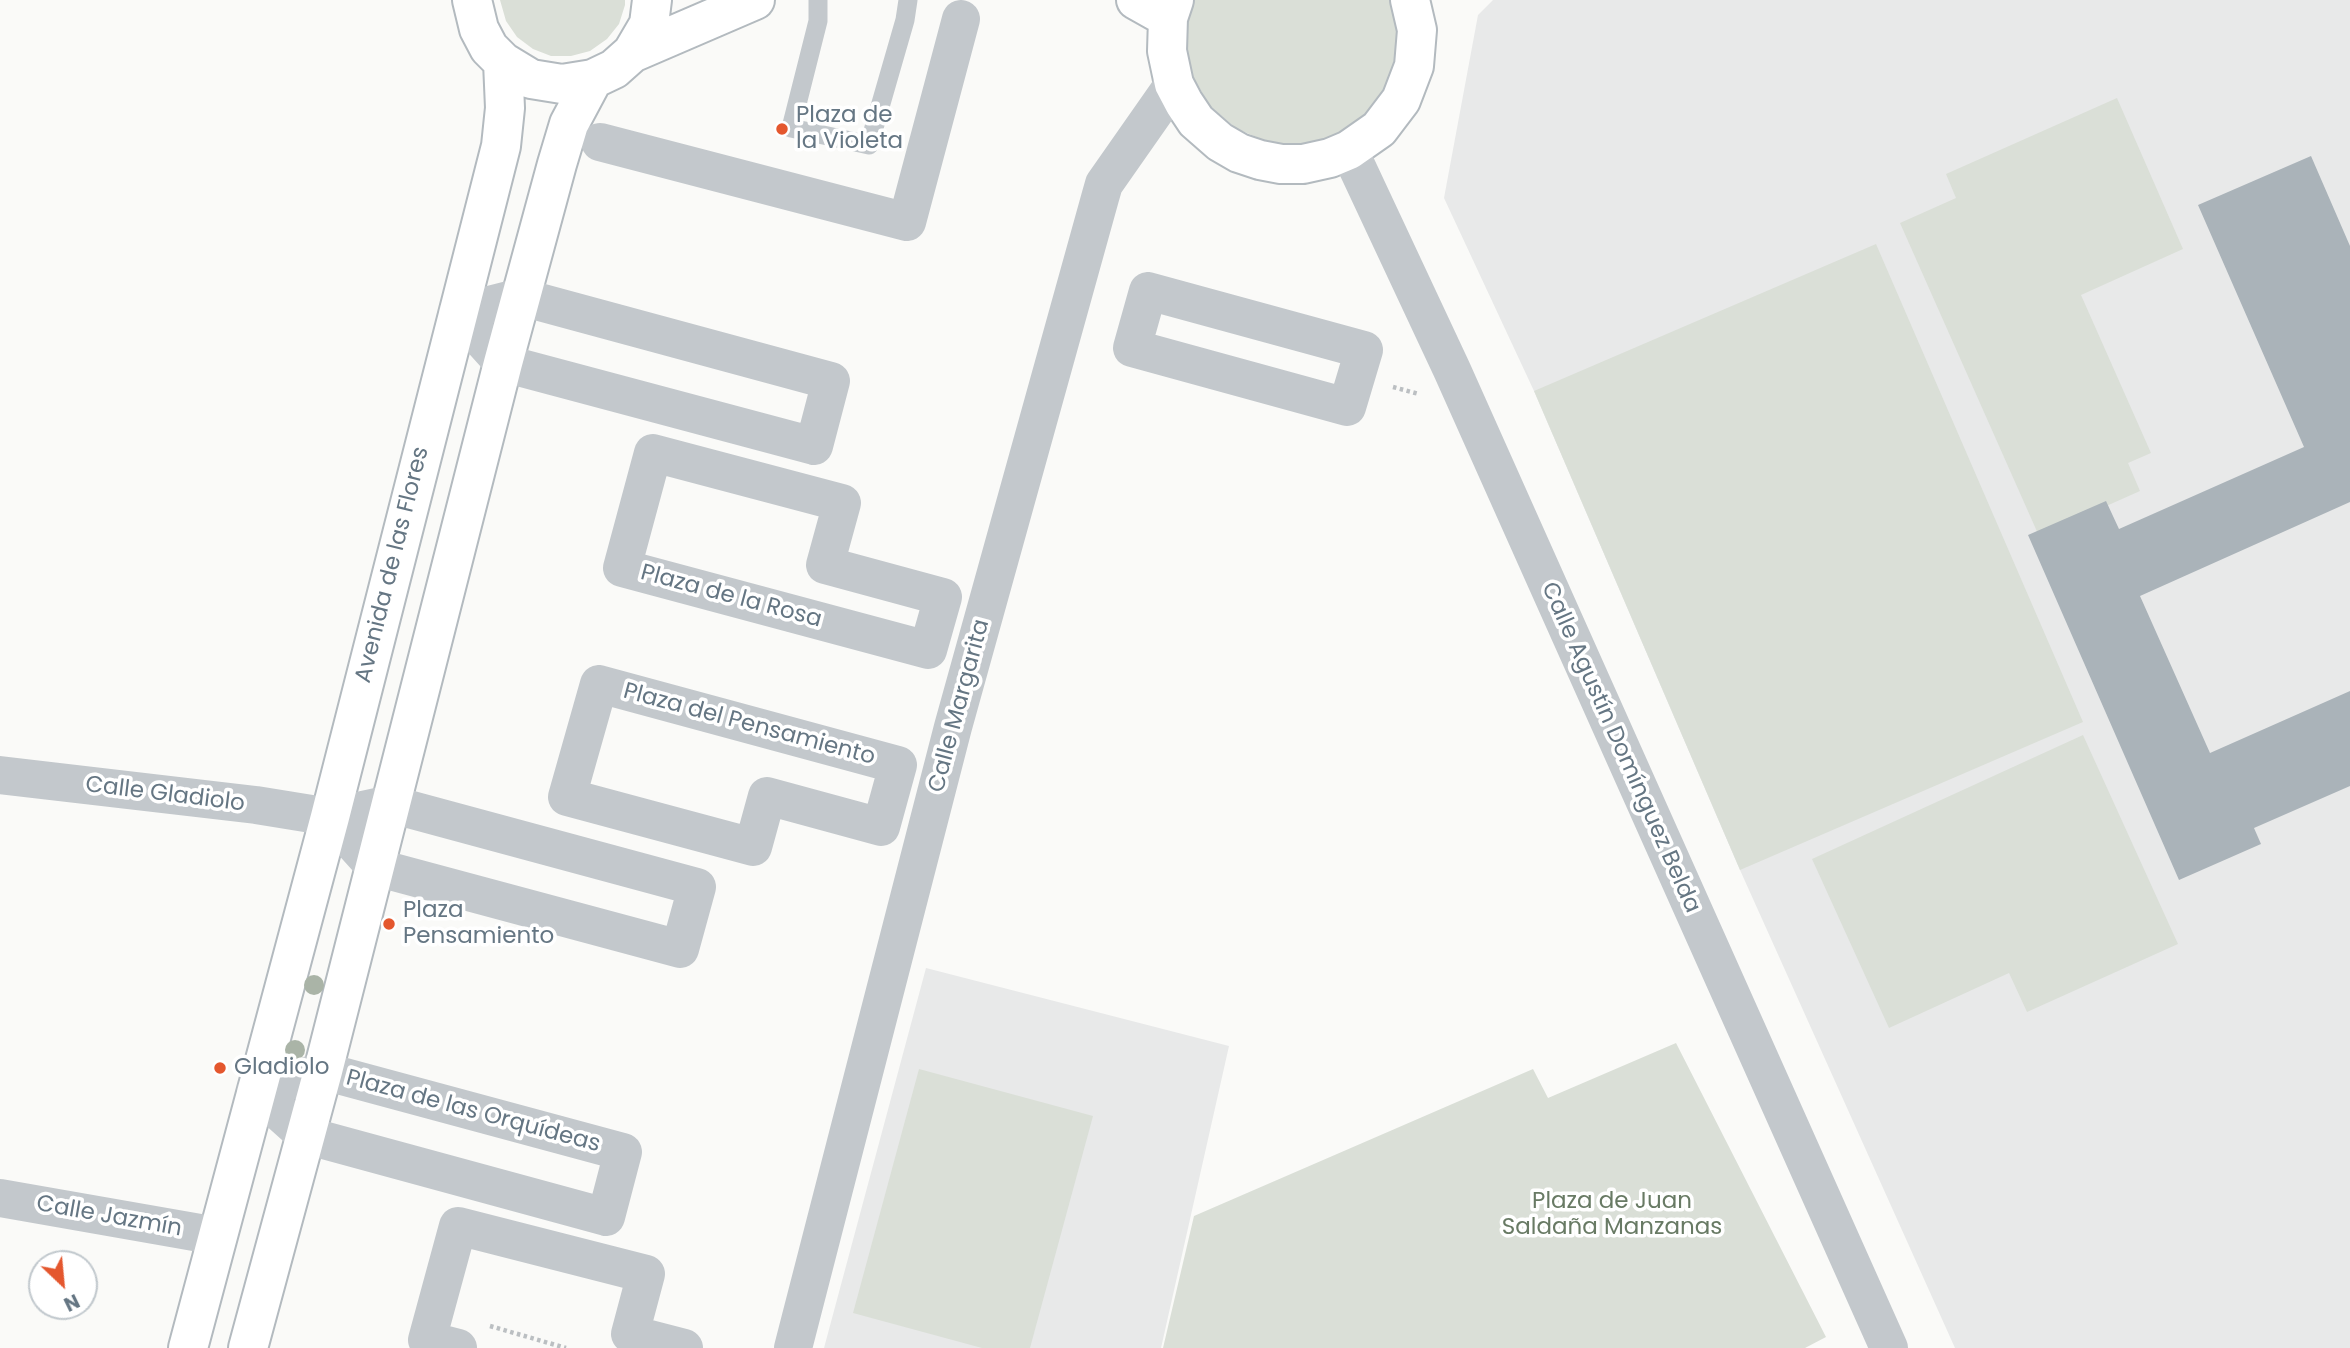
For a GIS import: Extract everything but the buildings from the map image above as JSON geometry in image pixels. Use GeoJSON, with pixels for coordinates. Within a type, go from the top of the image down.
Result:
{"type":"FeatureCollection","features":[{"type":"Feature","properties":{"kind":"main road"},"geometry":{"type":"LineString","coordinates":[[472,0],[479,29],[489,48],[503,62],[531,79],[562,84],[593,79],[614,68],[632,53],[755,0]]}},
{"type":"Feature","properties":{"kind":"main road"},"geometry":{"type":"LineString","coordinates":[[632,53],[649,24],[653,0]]}},
{"type":"Feature","properties":{"kind":"main road"},"geometry":{"type":"LineString","coordinates":[[1159,6],[1174,84],[1196,121],[1220,142],[1239,153],[1270,162],[1303,164],[1330,158],[1349,150],[1379,129],[1401,100],[1414,66],[1417,30],[1410,0]]}},
{"type":"Feature","properties":{"kind":"main road","name":"Avenida de las Flores"},"geometry":{"type":"LineString","coordinates":[[188,1348],[330,817],[501,146],[505,108],[503,62]]}},
{"type":"Feature","properties":{"kind":"main road"},"geometry":{"type":"LineString","coordinates":[[248,1348],[323,1071],[503,363],[569,124],[593,79]]}},
{"type":"Feature","properties":{"kind":"street"},"geometry":{"type":"LineString","coordinates":[[600,142],[907,222],[961,19]]}},
{"type":"Feature","properties":{"kind":"street","name":"Calle Margarita"},"geometry":{"type":"LineString","coordinates":[[793,1348],[953,727],[1104,184],[1174,84]]}},
{"type":"Feature","properties":{"kind":"street","name":"Calle Agustín Domínguez Belda"},"geometry":{"type":"LineString","coordinates":[[1349,150],[1452,370],[1889,1348]]}},
{"type":"Feature","properties":{"kind":"street"},"geometry":{"type":"LineString","coordinates":[[1148,291],[1364,350],[1347,407],[1132,348],[1148,291]]}},
{"type":"Feature","properties":{"kind":"street"},"geometry":{"type":"LineString","coordinates":[[521,297],[831,381],[814,446],[503,363],[457,313],[521,297]]}},
{"type":"Feature","properties":{"kind":"street","name":"Plaza de la Rosa"},"geometry":{"type":"LineString","coordinates":[[653,453],[842,503],[825,565],[943,597],[928,650],[622,568],[653,453]]}},
{"type":"Feature","properties":{"kind":"street","name":"Plaza del Pensamiento"},"geometry":{"type":"LineString","coordinates":[[599,684],[898,765],[881,827],[767,796],[753,847],[567,797],[599,684]]}},
{"type":"Feature","properties":{"kind":"street","name":"Calle Gladiolo"},"geometry":{"type":"LineString","coordinates":[[0,775],[330,817]]}},
{"type":"Feature","properties":{"kind":"street"},"geometry":{"type":"LineString","coordinates":[[390,804],[697,887],[680,949],[375,867],[330,817],[390,804]]}},
{"type":"Feature","properties":{"kind":"street"},"geometry":{"type":"LineString","coordinates":[[256,1091],[323,1071]]}},
{"type":"Feature","properties":{"kind":"street","name":"Plaza de las Orquídeas"},"geometry":{"type":"LineString","coordinates":[[305,1135],[606,1217],[623,1152],[323,1071]]}},
{"type":"Feature","properties":{"kind":"street"},"geometry":{"type":"LineString","coordinates":[[256,1091],[305,1135]]}},
{"type":"Feature","properties":{"kind":"street","name":"Calle Jazmín"},"geometry":{"type":"LineString","coordinates":[[0,1198],[217,1237]]}},
{"type":"Feature","properties":{"kind":"street"},"geometry":{"type":"LineString","coordinates":[[472,1337],[427,1340],[458,1226],[646,1274],[630,1334],[684,1348]]}},
{"type":"Feature","properties":{"kind":"lane"},"geometry":{"type":"LineString","coordinates":[[818,0],[818,22],[791,128],[869,145],[905,20],[908,0]]}},
{"type":"Feature","properties":{"kind":"path"},"geometry":{"type":"LineString","coordinates":[[472,1337],[566,1348]]}},
{"type":"Feature","properties":{"kind":"shaded area"},"geometry":{"type":"Polygon","coordinates":[[[1493,0],[2350,0],[2350,1348],[1955,1348],[1740,870],[1534,391],[1444,198],[1478,15],[1493,0]]]}},
{"type":"Feature","properties":{"kind":"shaded area"},"geometry":{"type":"Polygon","coordinates":[[[926,968],[1229,1046],[1161,1348],[824,1348],[926,968]]]}},
{"type":"Feature","properties":{"kind":"green space"},"geometry":{"type":"Polygon","coordinates":[[[500,0],[625,0],[625,5],[619,24],[607,39],[590,51],[571,56],[551,56],[533,49],[517,37],[506,21],[500,0]]]}},
{"type":"Feature","properties":{"kind":"green space"},"geometry":{"type":"Polygon","coordinates":[[[1192,0],[1393,0],[1399,16],[1400,51],[1390,84],[1370,112],[1343,132],[1308,144],[1271,143],[1237,129],[1209,105],[1191,73],[1185,37],[1192,0]]]}},
{"type":"Feature","properties":{"kind":"green space"},"geometry":{"type":"Polygon","coordinates":[[[2117,98],[2183,249],[2081,295],[2151,453],[2128,463],[2140,491],[2039,536],[1900,223],[1956,198],[1946,174],[2117,98]]]}},
{"type":"Feature","properties":{"kind":"green space"},"geometry":{"type":"Polygon","coordinates":[[[1876,244],[2083,722],[1740,870],[1534,391],[1876,244]]]}},
{"type":"Feature","properties":{"kind":"green space"},"geometry":{"type":"Polygon","coordinates":[[[2083,735],[2178,944],[2027,1012],[2009,973],[1889,1028],[1812,859],[2083,735]]]}},
{"type":"Feature","properties":{"kind":"green space","name":"Plaza de Juan Saldaña Manzanas"},"geometry":{"type":"Polygon","coordinates":[[[1676,1043],[1826,1337],[1805,1348],[1163,1348],[1194,1216],[1533,1069],[1548,1098],[1676,1043]]]}},
{"type":"Feature","properties":{"kind":"green space"},"geometry":{"type":"Polygon","coordinates":[[[919,1069],[1093,1116],[1030,1348],[982,1348],[853,1313],[919,1069]]]}},
{"type":"Feature","properties":{"kind":"place","name":"Plaza de la Violeta"},"geometry":{"type":"Point","coordinates":[782,129]}},
{"type":"Feature","properties":{"kind":"place","name":"Plaza Pensamiento"},"geometry":{"type":"Point","coordinates":[389,924]}},
{"type":"Feature","properties":{"kind":"place","name":"Gladiolo"},"geometry":{"type":"Point","coordinates":[220,1068]}}]}
